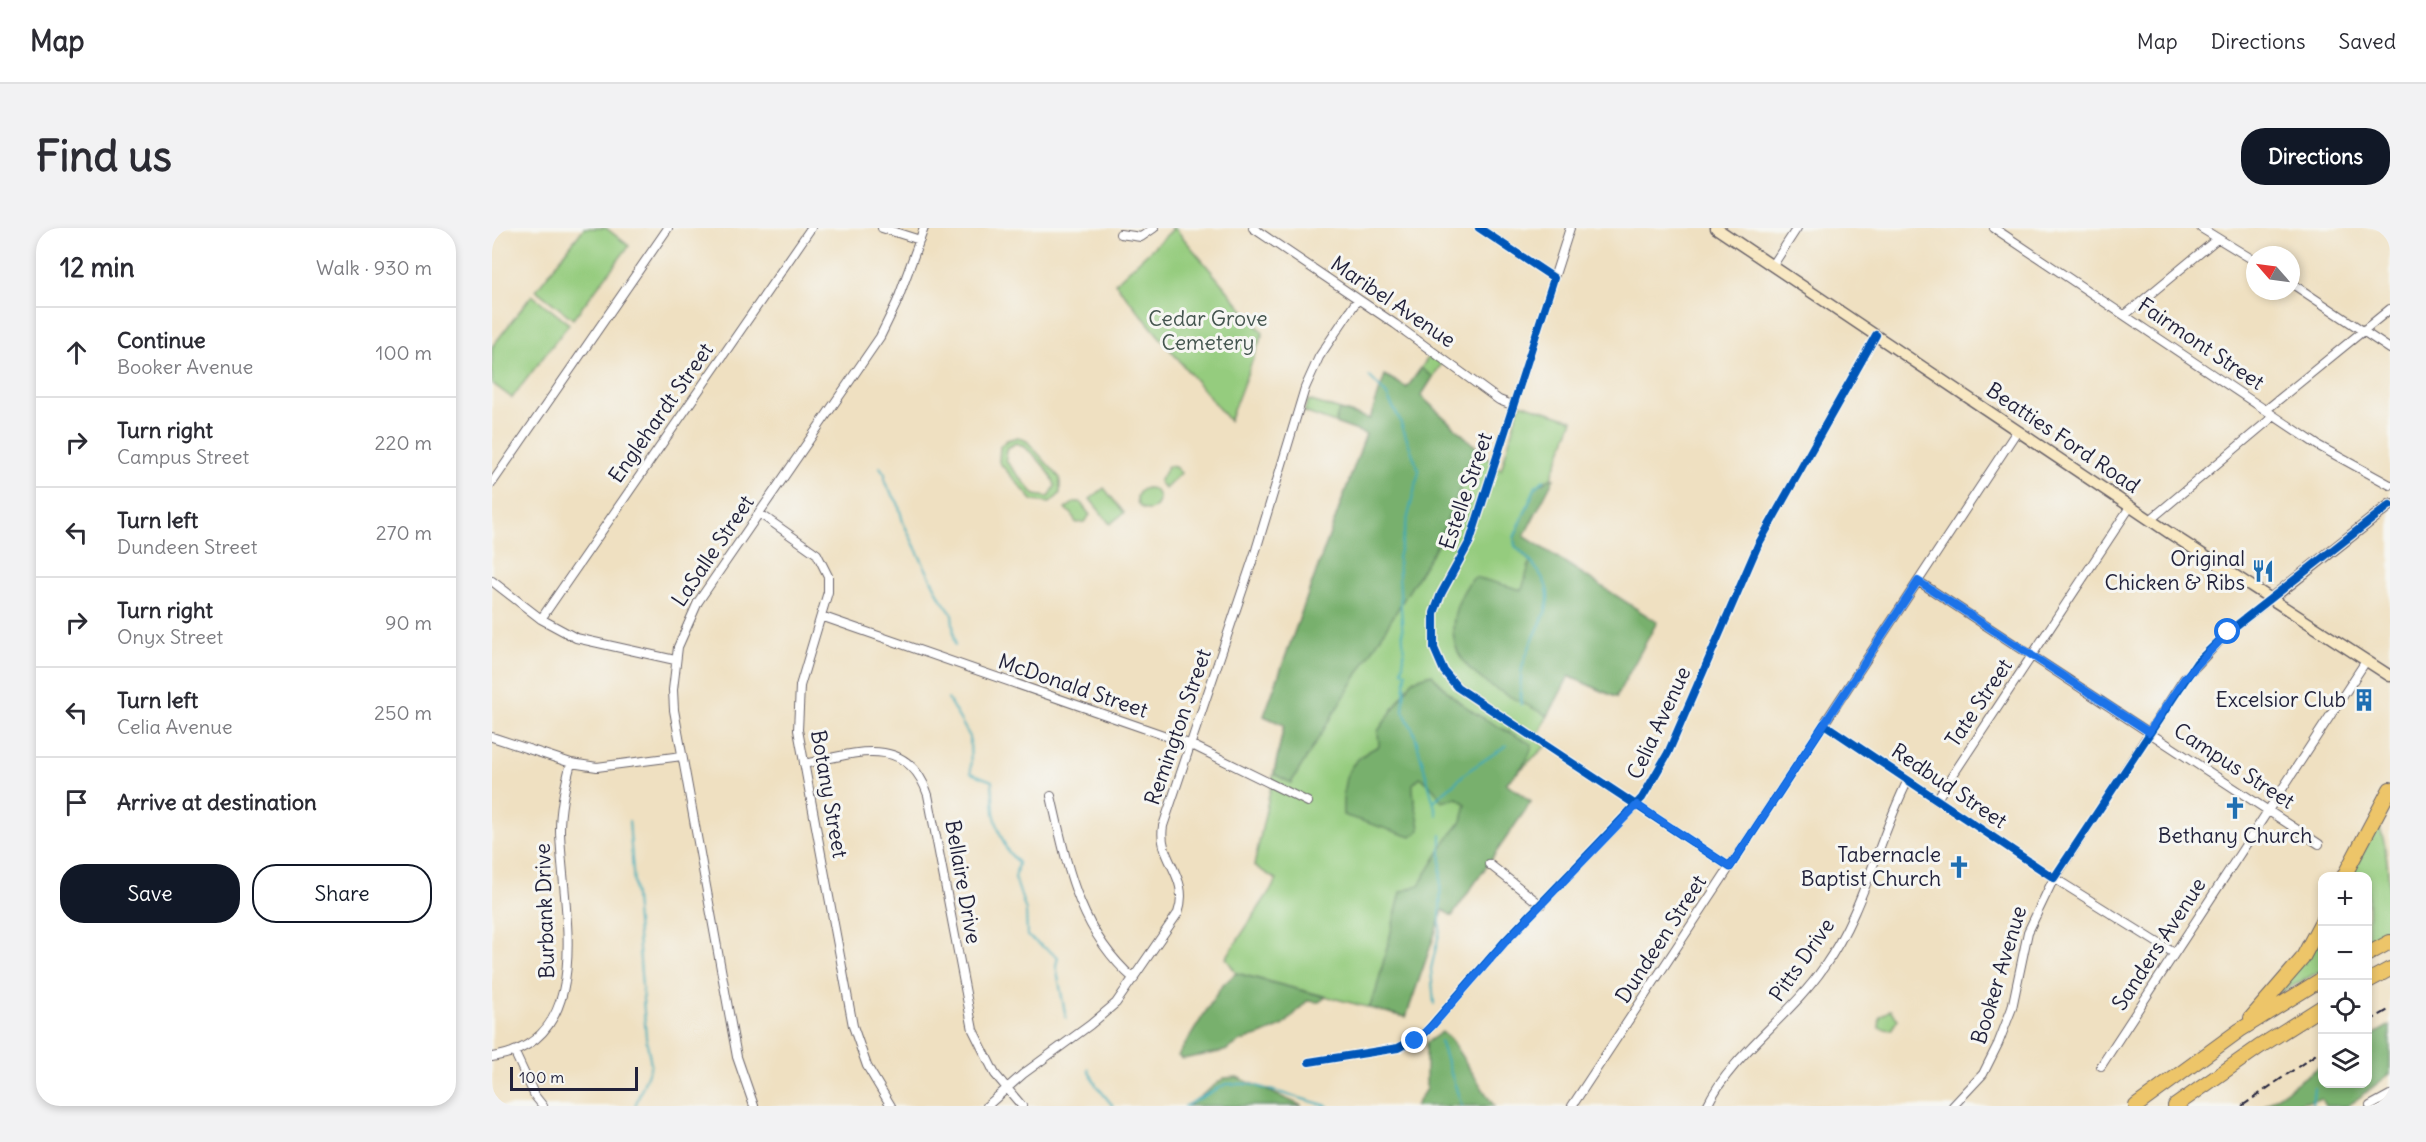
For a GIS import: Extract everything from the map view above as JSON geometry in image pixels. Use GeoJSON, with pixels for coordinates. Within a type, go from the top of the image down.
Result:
{"type":"FeatureCollection","features":[{"type":"Feature","properties":{"kind":"highway"},"geometry":{"type":"LineString","coordinates":[[2346,872],[2390,789]]}},
{"type":"Feature","properties":{"kind":"highway"},"geometry":{"type":"LineString","coordinates":[[2240,1030],[2302,959],[2319,926]]}},
{"type":"Feature","properties":{"kind":"highway"},"geometry":{"type":"LineString","coordinates":[[2372,951],[2390,942]]}},
{"type":"Feature","properties":{"kind":"highway"},"geometry":{"type":"LineString","coordinates":[[2369,980],[2390,969]]}},
{"type":"Feature","properties":{"kind":"highway"},"geometry":{"type":"LineString","coordinates":[[2136,1106],[2240,1030],[2320,980]]}},
{"type":"Feature","properties":{"kind":"highway"},"geometry":{"type":"LineString","coordinates":[[2175,1106],[2259,1047],[2318,1010]]}},
{"type":"Feature","properties":{"kind":"main road","name":"Beatties Ford Road"},"geometry":{"type":"LineString","coordinates":[[1716,228],[2130,507],[2390,676]]}},
{"type":"Feature","properties":{"kind":"main road"},"geometry":{"type":"LineString","coordinates":[[2272,598],[2390,505]]}},
{"type":"Feature","properties":{"kind":"street"},"geometry":{"type":"LineString","coordinates":[[492,483],[668,228]]}},
{"type":"Feature","properties":{"kind":"street","name":"Englehardt Street"},"geometry":{"type":"LineString","coordinates":[[541,619],[811,228]]}},
{"type":"Feature","properties":{"kind":"street"},"geometry":{"type":"LineString","coordinates":[[882,228],[920,240]]}},
{"type":"Feature","properties":{"kind":"street","name":"LaSalle Street"},"geometry":{"type":"LineString","coordinates":[[754,1106],[737,1057],[682,756],[673,690],[675,660],[680,638],[698,602],[880,337],[897,303],[924,228]]}},
{"type":"Feature","properties":{"kind":"street"},"geometry":{"type":"LineString","coordinates":[[1120,234],[1141,237],[1154,228]]}},
{"type":"Feature","properties":{"kind":"street","name":"Maribel Avenue"},"geometry":{"type":"LineString","coordinates":[[1253,228],[1358,299],[1499,400],[1512,405]]}},
{"type":"Feature","properties":{"kind":"street"},"geometry":{"type":"LineString","coordinates":[[1479,228],[1554,278]]}},
{"type":"Feature","properties":{"kind":"street","name":"Estelle Street"},"geometry":{"type":"LineString","coordinates":[[1570,228],[1470,541],[1436,604],[1432,637],[1439,663],[1456,687],[1730,867]]}},
{"type":"Feature","properties":{"kind":"street"},"geometry":{"type":"LineString","coordinates":[[1773,266],[1797,228]]}},
{"type":"Feature","properties":{"kind":"street","name":"Fairmont Street"},"geometry":{"type":"LineString","coordinates":[[1995,228],[2274,416],[2336,456],[2390,485]]}},
{"type":"Feature","properties":{"kind":"street"},"geometry":{"type":"LineString","coordinates":[[2201,228],[2246,256]]}},
{"type":"Feature","properties":{"kind":"street"},"geometry":{"type":"LineString","coordinates":[[2125,315],[2217,239]]}},
{"type":"Feature","properties":{"kind":"street"},"geometry":{"type":"LineString","coordinates":[[2300,289],[2390,350]]}},
{"type":"Feature","properties":{"kind":"street","name":"Remington Street"},"geometry":{"type":"LineString","coordinates":[[987,1106],[1006,1088],[1101,1017],[1134,979],[1181,904],[1181,886],[1163,847],[1162,831],[1256,550],[1305,388],[1319,357],[1358,299]]}},
{"type":"Feature","properties":{"kind":"street"},"geometry":{"type":"LineString","coordinates":[[2265,410],[2390,309]]}},
{"type":"Feature","properties":{"kind":"street","name":"Celia Avenue"},"geometry":{"type":"LineString","coordinates":[[1309,1062],[1398,1048],[1415,1041],[1432,1026],[1541,905],[1637,805],[1660,770],[1758,545],[1876,335]]}},
{"type":"Feature","properties":{"kind":"street"},"geometry":{"type":"LineString","coordinates":[[2150,520],[2274,416]]}},
{"type":"Feature","properties":{"kind":"street","name":"Dundeen Street"},"geometry":{"type":"LineString","coordinates":[[1572,1106],[2017,431]]}},
{"type":"Feature","properties":{"kind":"street","name":"Tate Street"},"geometry":{"type":"LineString","coordinates":[[1937,799],[2130,507]]}},
{"type":"Feature","properties":{"kind":"street","name":"Botany Street"},"geometry":{"type":"LineString","coordinates":[[759,513],[809,547],[823,563],[829,587],[800,686],[798,719],[804,764],[853,1026],[867,1066],[891,1106]]}},
{"type":"Feature","properties":{"kind":"street"},"geometry":{"type":"LineString","coordinates":[[492,581],[541,619],[585,641],[675,660]]}},
{"type":"Feature","properties":{"kind":"street","name":"Campus Street"},"geometry":{"type":"LineString","coordinates":[[1918,581],[2319,844]]}},
{"type":"Feature","properties":{"kind":"street","name":"Booker Avenue"},"geometry":{"type":"LineString","coordinates":[[1953,1106],[1983,1074],[1998,1044],[2012,1008],[2028,932],[2039,904],[2054,878],[2197,662],[2228,632],[2272,598]]}},
{"type":"Feature","properties":{"kind":"street","name":"McDonald Street"},"geometry":{"type":"LineString","coordinates":[[821,616],[1192,745],[1308,802]]}},
{"type":"Feature","properties":{"kind":"street","name":"Sanders Avenue"},"geometry":{"type":"LineString","coordinates":[[2101,1066],[2366,661]]}},
{"type":"Feature","properties":{"kind":"street","name":"Redbud Street"},"geometry":{"type":"LineString","coordinates":[[1824,724],[2054,878],[2174,953]]}},
{"type":"Feature","properties":{"kind":"street"},"geometry":{"type":"LineString","coordinates":[[492,737],[571,763],[610,767],[682,756]]}},
{"type":"Feature","properties":{"kind":"street","name":"Bellaire Drive"},"geometry":{"type":"LineString","coordinates":[[804,764],[865,752],[882,752],[907,762],[922,778],[928,795],[973,1030],[987,1062],[1022,1106]]}},
{"type":"Feature","properties":{"kind":"street","name":"Burbank Drive"},"geometry":{"type":"LineString","coordinates":[[492,1057],[514,1051],[547,1026],[559,1008],[566,988],[568,962],[560,828],[562,805],[571,763]]}},
{"type":"Feature","properties":{"kind":"street","name":"Pitts Drive"},"geometry":{"type":"LineString","coordinates":[[1707,1106],[1723,1079],[1811,985],[1840,942],[1863,896],[1908,780]]}},
{"type":"Feature","properties":{"kind":"street"},"geometry":{"type":"LineString","coordinates":[[1051,796],[1076,894],[1107,953],[1134,979]]}},
{"type":"Feature","properties":{"kind":"street"},"geometry":{"type":"LineString","coordinates":[[1490,864],[1541,905]]}},
{"type":"Feature","properties":{"kind":"street"},"geometry":{"type":"LineString","coordinates":[[514,1051],[535,1096],[543,1106]]}},
{"type":"Feature","properties":{"kind":"street"},"geometry":{"type":"LineString","coordinates":[[2370,1106],[2390,1095]]}},
{"type":"Feature","properties":{"kind":"green space"},"geometry":{"type":"Polygon","coordinates":[[[584,228],[606,228],[629,246],[573,319],[536,290],[584,228]]]}},
{"type":"Feature","properties":{"kind":"green space","name":"Cedar Grove Cemetery"},"geometry":{"type":"Polygon","coordinates":[[[1171,228],[1175,228],[1263,333],[1229,421],[1115,283],[1172,230],[1171,228]]]}},
{"type":"Feature","properties":{"kind":"green space"},"geometry":{"type":"Polygon","coordinates":[[[532,295],[569,324],[512,398],[492,383],[492,347],[532,295]]]}},
{"type":"Feature","properties":{"kind":"green space"},"geometry":{"type":"Polygon","coordinates":[[[1430,355],[1442,363],[1421,396],[1501,470],[1520,403],[1573,420],[1551,478],[1519,535],[1616,697],[1568,676],[1536,739],[1546,746],[1506,783],[1531,802],[1452,916],[1443,910],[1406,1017],[1236,973],[1226,958],[1277,880],[1254,866],[1284,725],[1264,716],[1366,434],[1304,412],[1308,400],[1370,419],[1385,375],[1407,388],[1430,355]]]}},
{"type":"Feature","properties":{"kind":"green space"},"geometry":{"type":"Polygon","coordinates":[[[1421,368],[1433,377],[1421,396],[1477,448],[1436,547],[1291,783],[1274,774],[1284,725],[1264,716],[1366,434],[1335,423],[1339,410],[1370,419],[1385,375],[1407,388],[1421,368]]]}},
{"type":"Feature","properties":{"kind":"green space"},"geometry":{"type":"Polygon","coordinates":[[[1018,437],[1027,441],[1060,478],[1060,494],[1050,503],[1033,501],[999,462],[1000,446],[1007,440],[1018,437]],[[1016,443],[1006,449],[1006,461],[1035,495],[1049,497],[1055,486],[1050,474],[1040,461],[1016,443]]]}},
{"type":"Feature","properties":{"kind":"green space"},"geometry":{"type":"Polygon","coordinates":[[[1168,466],[1175,467],[1181,473],[1165,489],[1159,482],[1168,466]]]}},
{"type":"Feature","properties":{"kind":"green space"},"geometry":{"type":"Polygon","coordinates":[[[1554,478],[1524,536],[1657,622],[1616,697],[1569,676],[1548,716],[1480,678],[1467,666],[1458,651],[1453,634],[1458,603],[1465,589],[1475,577],[1522,590],[1530,562],[1515,546],[1514,538],[1536,486],[1554,478]]]}},
{"type":"Feature","properties":{"kind":"green space"},"geometry":{"type":"Polygon","coordinates":[[[1104,488],[1124,513],[1110,524],[1090,499],[1104,488]]]}},
{"type":"Feature","properties":{"kind":"green space"},"geometry":{"type":"Polygon","coordinates":[[[1148,488],[1156,491],[1159,499],[1156,507],[1148,510],[1140,507],[1137,499],[1140,491],[1148,488]]]}},
{"type":"Feature","properties":{"kind":"green space"},"geometry":{"type":"Polygon","coordinates":[[[1075,502],[1080,502],[1090,515],[1084,522],[1076,523],[1072,514],[1065,509],[1075,502]]]}},
{"type":"Feature","properties":{"kind":"green space"},"geometry":{"type":"Polygon","coordinates":[[[1432,674],[1453,697],[1465,706],[1532,744],[1526,761],[1506,783],[1531,802],[1452,916],[1443,910],[1406,1017],[1369,1008],[1376,991],[1401,892],[1419,885],[1448,838],[1462,821],[1466,804],[1457,798],[1442,802],[1434,789],[1420,777],[1413,784],[1413,790],[1420,830],[1411,837],[1343,815],[1343,792],[1352,765],[1379,746],[1378,731],[1413,680],[1432,674]]]}},
{"type":"Feature","properties":{"kind":"green space"},"geometry":{"type":"Polygon","coordinates":[[[2377,824],[2385,844],[2387,859],[2390,933],[2372,943],[2372,872],[2353,872],[2377,824]]]}},
{"type":"Feature","properties":{"kind":"green space"},"geometry":{"type":"Polygon","coordinates":[[[2318,939],[2318,972],[2278,994],[2318,939]]]}},
{"type":"Feature","properties":{"kind":"green space"},"geometry":{"type":"Polygon","coordinates":[[[1236,973],[1326,997],[1319,1002],[1307,1001],[1284,1025],[1241,1041],[1225,1051],[1183,1059],[1178,1056],[1221,987],[1236,973]]]}},
{"type":"Feature","properties":{"kind":"green space"},"geometry":{"type":"Polygon","coordinates":[[[1890,1010],[1898,1019],[1891,1030],[1879,1028],[1880,1017],[1890,1010]]]}},
{"type":"Feature","properties":{"kind":"green space"},"geometry":{"type":"Polygon","coordinates":[[[2390,1025],[2390,1074],[2372,1088],[2372,1036],[2390,1025]]]}},
{"type":"Feature","properties":{"kind":"green space"},"geometry":{"type":"Polygon","coordinates":[[[1442,1032],[1451,1040],[1494,1106],[1415,1106],[1426,1089],[1426,1043],[1442,1032]]]}},
{"type":"Feature","properties":{"kind":"green space"},"geometry":{"type":"Polygon","coordinates":[[[2318,1068],[2318,1088],[2372,1088],[2348,1106],[2325,1106],[2321,1099],[2302,1102],[2298,1106],[2264,1106],[2318,1068]]]}},
{"type":"Feature","properties":{"kind":"green space"},"geometry":{"type":"Polygon","coordinates":[[[1237,1077],[1302,1106],[1188,1106],[1224,1078],[1237,1077]]]}},
{"type":"Feature","properties":{"kind":"waterway"},"geometry":{"type":"LineString","coordinates":[[1369,376],[1386,394],[1399,418],[1419,471],[1398,558],[1404,656],[1402,671],[1406,672],[1403,711],[1414,732],[1437,815]]}},
{"type":"Feature","properties":{"kind":"waterway"},"geometry":{"type":"LineString","coordinates":[[880,467],[885,474],[885,483],[898,503],[903,522],[924,565],[941,599],[952,614],[955,645]]}},
{"type":"Feature","properties":{"kind":"waterway"},"geometry":{"type":"LineString","coordinates":[[1521,705],[1520,684],[1523,664],[1544,616],[1548,604],[1548,591],[1543,578],[1515,546],[1514,538],[1536,486],[1544,480]]}},
{"type":"Feature","properties":{"kind":"waterway"},"geometry":{"type":"LineString","coordinates":[[948,699],[970,737],[971,773],[992,781],[994,813],[999,831],[1007,850],[1018,863],[1015,878],[1026,911],[1027,936],[1058,957],[1056,966],[1066,1018]]}},
{"type":"Feature","properties":{"kind":"waterway"},"geometry":{"type":"LineString","coordinates":[[1434,801],[1468,771],[1507,745]]}},
{"type":"Feature","properties":{"kind":"waterway"},"geometry":{"type":"LineString","coordinates":[[629,821],[646,1037],[651,1065],[635,1106]]}},
{"type":"Feature","properties":{"kind":"waterway"},"geometry":{"type":"LineString","coordinates":[[1434,1004],[1431,969],[1440,930],[1441,835]]}},
{"type":"Feature","properties":{"kind":"waterway"},"geometry":{"type":"LineString","coordinates":[[1440,1041],[1462,1106]]}},
{"type":"Feature","properties":{"kind":"waterway"},"geometry":{"type":"LineString","coordinates":[[1088,1069],[1096,1085],[1113,1106]]}},
{"type":"Feature","properties":{"kind":"waterway"},"geometry":{"type":"LineString","coordinates":[[1185,1106],[1226,1084],[1249,1084],[1328,1106]]}},
{"type":"Feature","properties":{"kind":"waterway"},"geometry":{"type":"LineString","coordinates":[[2312,1106],[2314,1088]]}},
{"type":"Feature","properties":{"kind":"railway"},"geometry":{"type":"LineString","coordinates":[[2372,1020],[2390,1009]]}},
{"type":"Feature","properties":{"kind":"railway"},"geometry":{"type":"LineString","coordinates":[[2242,1106],[2318,1053]]}},
{"type":"Feature","properties":{"kind":"cycle path"},"geometry":{"type":"LineString","coordinates":[[1479,228],[1554,278],[1470,541],[1441,594],[1434,613],[1434,648],[1444,671],[1457,687],[1730,867],[1824,724],[2054,878],[2197,662],[2228,632],[2390,505]]}},
{"type":"Feature","properties":{"kind":"cycle path"},"geometry":{"type":"LineString","coordinates":[[1309,1062],[1398,1048],[1425,1033],[1505,941],[1642,798],[1668,753],[1758,545],[1876,335]]}},
{"type":"Feature","properties":{"kind":"place","name":"Original Chicken & Ribs"},"geometry":{"type":"Point","coordinates":[2263,571]}},
{"type":"Feature","properties":{"kind":"place","name":"Excelsior Club"},"geometry":{"type":"Point","coordinates":[2364,700]}},
{"type":"Feature","properties":{"kind":"place","name":"Bethany Church"},"geometry":{"type":"Point","coordinates":[2235,808]}},
{"type":"Feature","properties":{"kind":"place","name":"Tabernacle Baptist Church"},"geometry":{"type":"Point","coordinates":[1959,867]}},
{"type":"Feature","properties":{"kind":"route"},"geometry":{"type":"LineString","coordinates":[[1415,1041],[1432,1026],[1506,941],[1637,805],[1730,867],[1918,581],[2149,732],[2197,662],[2228,632]]}}]}
